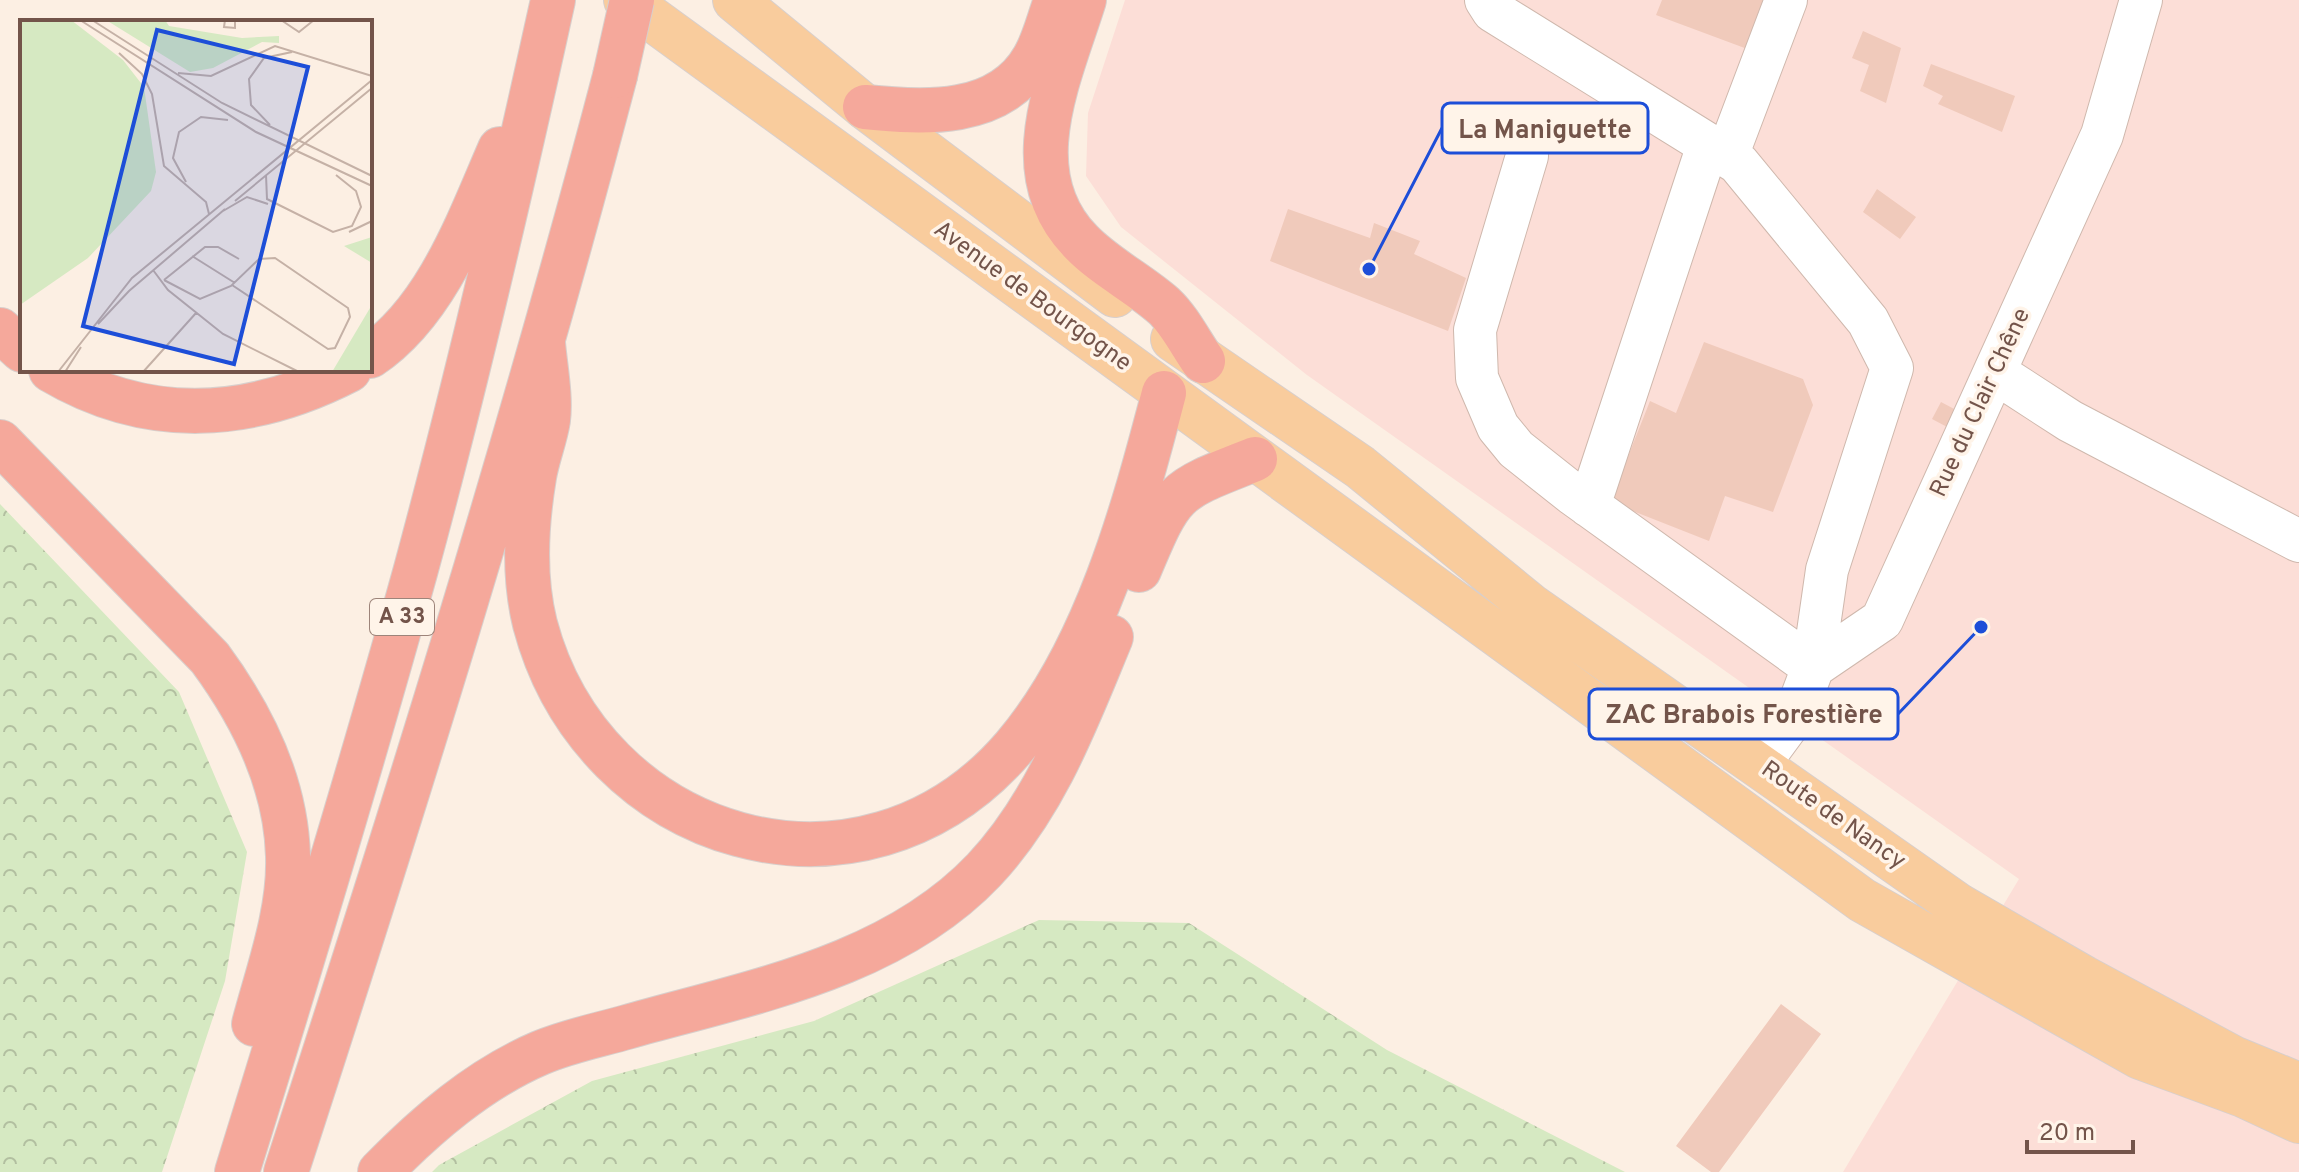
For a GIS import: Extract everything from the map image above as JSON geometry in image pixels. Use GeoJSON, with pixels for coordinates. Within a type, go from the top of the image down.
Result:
{"type":"FeatureCollection","features":[{"type":"Feature","properties":{"kind":"highway","name":"A 33"},"geometry":{"type":"LineString","coordinates":[[286,1172],[392,845],[543,343],[615,76],[629,0]]}},
{"type":"Feature","properties":{"kind":"highway"},"geometry":{"type":"LineString","coordinates":[[865,107],[942,111],[965,106],[1001,91],[1026,70],[1035,57],[1056,0]]}},
{"type":"Feature","properties":{"kind":"highway"},"geometry":{"type":"LineString","coordinates":[[1084,0],[1045,126],[1046,169],[1051,189],[1059,212],[1081,242],[1167,308],[1203,361]]}},
{"type":"Feature","properties":{"kind":"highway","name":"A 33"},"geometry":{"type":"LineString","coordinates":[[237,1172],[331,868],[416,568],[495,259],[552,6]]}},
{"type":"Feature","properties":{"kind":"highway"},"geometry":{"type":"LineString","coordinates":[[372,354],[405,325],[439,277],[477,202],[541,55]]}},
{"type":"Feature","properties":{"kind":"highway"},"geometry":{"type":"LineString","coordinates":[[0,330],[20,348]]}},
{"type":"Feature","properties":{"kind":"highway"},"geometry":{"type":"LineString","coordinates":[[543,343],[548,417],[534,474],[526,543],[533,612],[560,689],[582,727],[604,754],[651,794],[705,824],[763,841],[794,845],[854,840],[912,824],[965,796],[1013,747],[1058,684],[1106,578],[1137,497],[1164,393]]}},
{"type":"Feature","properties":{"kind":"highway"},"geometry":{"type":"LineString","coordinates":[[55,372],[91,391],[133,404],[210,412],[235,410],[285,398],[344,372]]}},
{"type":"Feature","properties":{"kind":"highway"},"geometry":{"type":"LineString","coordinates":[[0,442],[210,658],[236,694],[272,774],[288,856],[285,898],[219,1172]]}},
{"type":"Feature","properties":{"kind":"highway"},"geometry":{"type":"LineString","coordinates":[[380,1172],[416,1136],[474,1091],[538,1054],[850,959],[910,931],[942,907],[1003,848],[1064,751],[1159,522],[1173,499],[1188,485],[1255,459]]}},
{"type":"Feature","properties":{"kind":"main road","name":"Avenue de Bourgogne"},"geometry":{"type":"LineString","coordinates":[[629,0],[1862,900],[2140,1057],[2243,1095],[2299,1121]]}},
{"type":"Feature","properties":{"kind":"main road","name":"Avenue de Bourgogne"},"geometry":{"type":"LineString","coordinates":[[735,0],[865,107],[1203,361],[1360,467]]}},
{"type":"Feature","properties":{"kind":"main road","name":"Route de Nancy"},"geometry":{"type":"LineString","coordinates":[[1360,467],[1531,606],[1959,906],[2233,1058],[2299,1085]]}},
{"type":"Feature","properties":{"kind":"street"},"geometry":{"type":"LineString","coordinates":[[1486,0],[1493,11],[1738,163],[1868,321],[1892,368],[1827,570],[1813,667],[1795,715],[1759,764]]}},
{"type":"Feature","properties":{"kind":"street"},"geometry":{"type":"LineString","coordinates":[[1589,506],[1718,150],[1786,0]]}},
{"type":"Feature","properties":{"kind":"street","name":"Rue du Clair Chêne"},"geometry":{"type":"LineString","coordinates":[[1813,667],[1882,620],[2102,135],[2141,0]]}},
{"type":"Feature","properties":{"kind":"street"},"geometry":{"type":"LineString","coordinates":[[1527,156],[1475,330],[1477,378],[1498,427],[1516,449],[1589,506],[1813,667]]}},
{"type":"Feature","properties":{"kind":"street"},"geometry":{"type":"LineString","coordinates":[[1996,373],[2070,421],[2299,541]]}},
{"type":"Feature","properties":{"kind":"shaded area"},"geometry":{"type":"Polygon","coordinates":[[[1125,0],[2299,0],[2299,1172],[1843,1172],[2019,879],[1307,375],[1121,227],[1086,176],[1088,113],[1125,0]]]}},
{"type":"Feature","properties":{"kind":"green space"},"geometry":{"type":"Polygon","coordinates":[[[0,504],[179,692],[247,852],[225,981],[162,1172],[0,1172],[0,504]]]}},
{"type":"Feature","properties":{"kind":"green space"},"geometry":{"type":"Polygon","coordinates":[[[1039,920],[1189,923],[1387,1050],[1625,1172],[432,1172],[439,1165],[592,1081],[814,1021],[1039,920]]]}},
{"type":"Feature","properties":{"kind":"building"},"geometry":{"type":"Polygon","coordinates":[[[1662,0],[1768,0],[1750,50],[1656,15],[1662,0]]]}},
{"type":"Feature","properties":{"kind":"building"},"geometry":{"type":"Polygon","coordinates":[[[1863,31],[1901,48],[1886,103],[1860,91],[1869,65],[1852,58],[1863,31]]]}},
{"type":"Feature","properties":{"kind":"building"},"geometry":{"type":"Polygon","coordinates":[[[1931,64],[2015,96],[2002,132],[1938,104],[1943,96],[1923,86],[1931,64]]]}},
{"type":"Feature","properties":{"kind":"building"},"geometry":{"type":"Polygon","coordinates":[[[1877,189],[1916,217],[1900,239],[1863,212],[1877,189]]]}},
{"type":"Feature","properties":{"kind":"building"},"geometry":{"type":"Polygon","coordinates":[[[1288,209],[1370,238],[1374,223],[1420,241],[1414,254],[1466,278],[1448,331],[1270,261],[1288,209]]]}},
{"type":"Feature","properties":{"kind":"building"},"geometry":{"type":"Polygon","coordinates":[[[1704,342],[1803,379],[1813,405],[1773,512],[1725,496],[1709,541],[1610,502],[1650,401],[1676,413],[1704,342]]]}},
{"type":"Feature","properties":{"kind":"building"},"geometry":{"type":"Polygon","coordinates":[[[1941,402],[1958,411],[1949,428],[1932,419],[1941,402]]]}},
{"type":"Feature","properties":{"kind":"building"},"geometry":{"type":"Polygon","coordinates":[[[1781,1004],[1821,1034],[1719,1172],[1711,1172],[1676,1146],[1781,1004]]]}},
{"type":"Feature","properties":{"kind":"place","name":"La Maniguette"},"geometry":{"type":"Point","coordinates":[1369,269]}},
{"type":"Feature","properties":{"kind":"place","name":"ZAC Brabois Forestière"},"geometry":{"type":"Point","coordinates":[1981,627]}}]}
